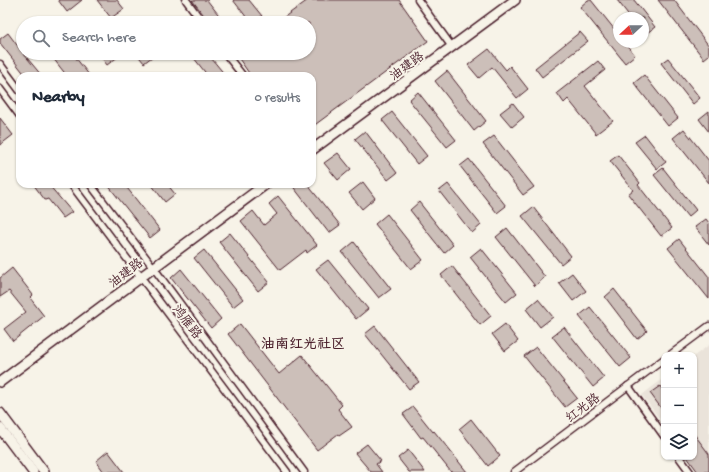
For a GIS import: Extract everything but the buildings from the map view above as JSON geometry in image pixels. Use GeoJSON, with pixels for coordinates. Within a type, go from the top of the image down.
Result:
{"type":"FeatureCollection","features":[{"type":"Feature","properties":{"kind":"main road","name":"油建路"},"geometry":{"type":"LineString","coordinates":[[316,147],[515,0]]}},
{"type":"Feature","properties":{"kind":"main road","name":"油建路"},"geometry":{"type":"LineString","coordinates":[[0,382],[140,276],[261,188]]}},
{"type":"Feature","properties":{"kind":"main road"},"geometry":{"type":"LineString","coordinates":[[0,413],[44,472]]}},
{"type":"Feature","properties":{"kind":"main road"},"geometry":{"type":"LineString","coordinates":[[0,428],[33,472]]}},
{"type":"Feature","properties":{"kind":"street"},"geometry":{"type":"LineString","coordinates":[[186,0],[198,16]]}},
{"type":"Feature","properties":{"kind":"street"},"geometry":{"type":"LineString","coordinates":[[418,0],[452,47]]}},
{"type":"Feature","properties":{"kind":"street"},"geometry":{"type":"LineString","coordinates":[[230,60],[240,72]]}},
{"type":"Feature","properties":{"kind":"street"},"geometry":{"type":"LineString","coordinates":[[0,64],[16,86]]}},
{"type":"Feature","properties":{"kind":"street"},"geometry":{"type":"LineString","coordinates":[[0,89],[16,111]]}},
{"type":"Feature","properties":{"kind":"street","name":"鸿雁路"},"geometry":{"type":"LineString","coordinates":[[74,188],[287,472]]}},
{"type":"Feature","properties":{"kind":"street","name":"鸿雁路"},"geometry":{"type":"LineString","coordinates":[[93,188],[304,472]]}},
{"type":"Feature","properties":{"kind":"street"},"geometry":{"type":"LineString","coordinates":[[674,352],[709,326]]}},
{"type":"Feature","properties":{"kind":"street","name":"红光路"},"geometry":{"type":"LineString","coordinates":[[514,472],[661,361]]}},
{"type":"Feature","properties":{"kind":"street"},"geometry":{"type":"LineString","coordinates":[[628,386],[661,432]]}},
{"type":"Feature","properties":{"kind":"street"},"geometry":{"type":"LineString","coordinates":[[681,460],[690,472]]}},
{"type":"Feature","properties":{"kind":"shaded area"},"geometry":{"type":"Polygon","coordinates":[[[709,345],[709,472],[697,460],[697,354],[709,345]]]}},
{"type":"Feature","properties":{"kind":"shaded area"},"geometry":{"type":"Polygon","coordinates":[[[661,380],[661,421],[642,395],[661,380]]]}},
{"type":"Feature","properties":{"kind":"district","name":"油南红光社区"},"geometry":{"type":"Point","coordinates":[303,343]}}]}
